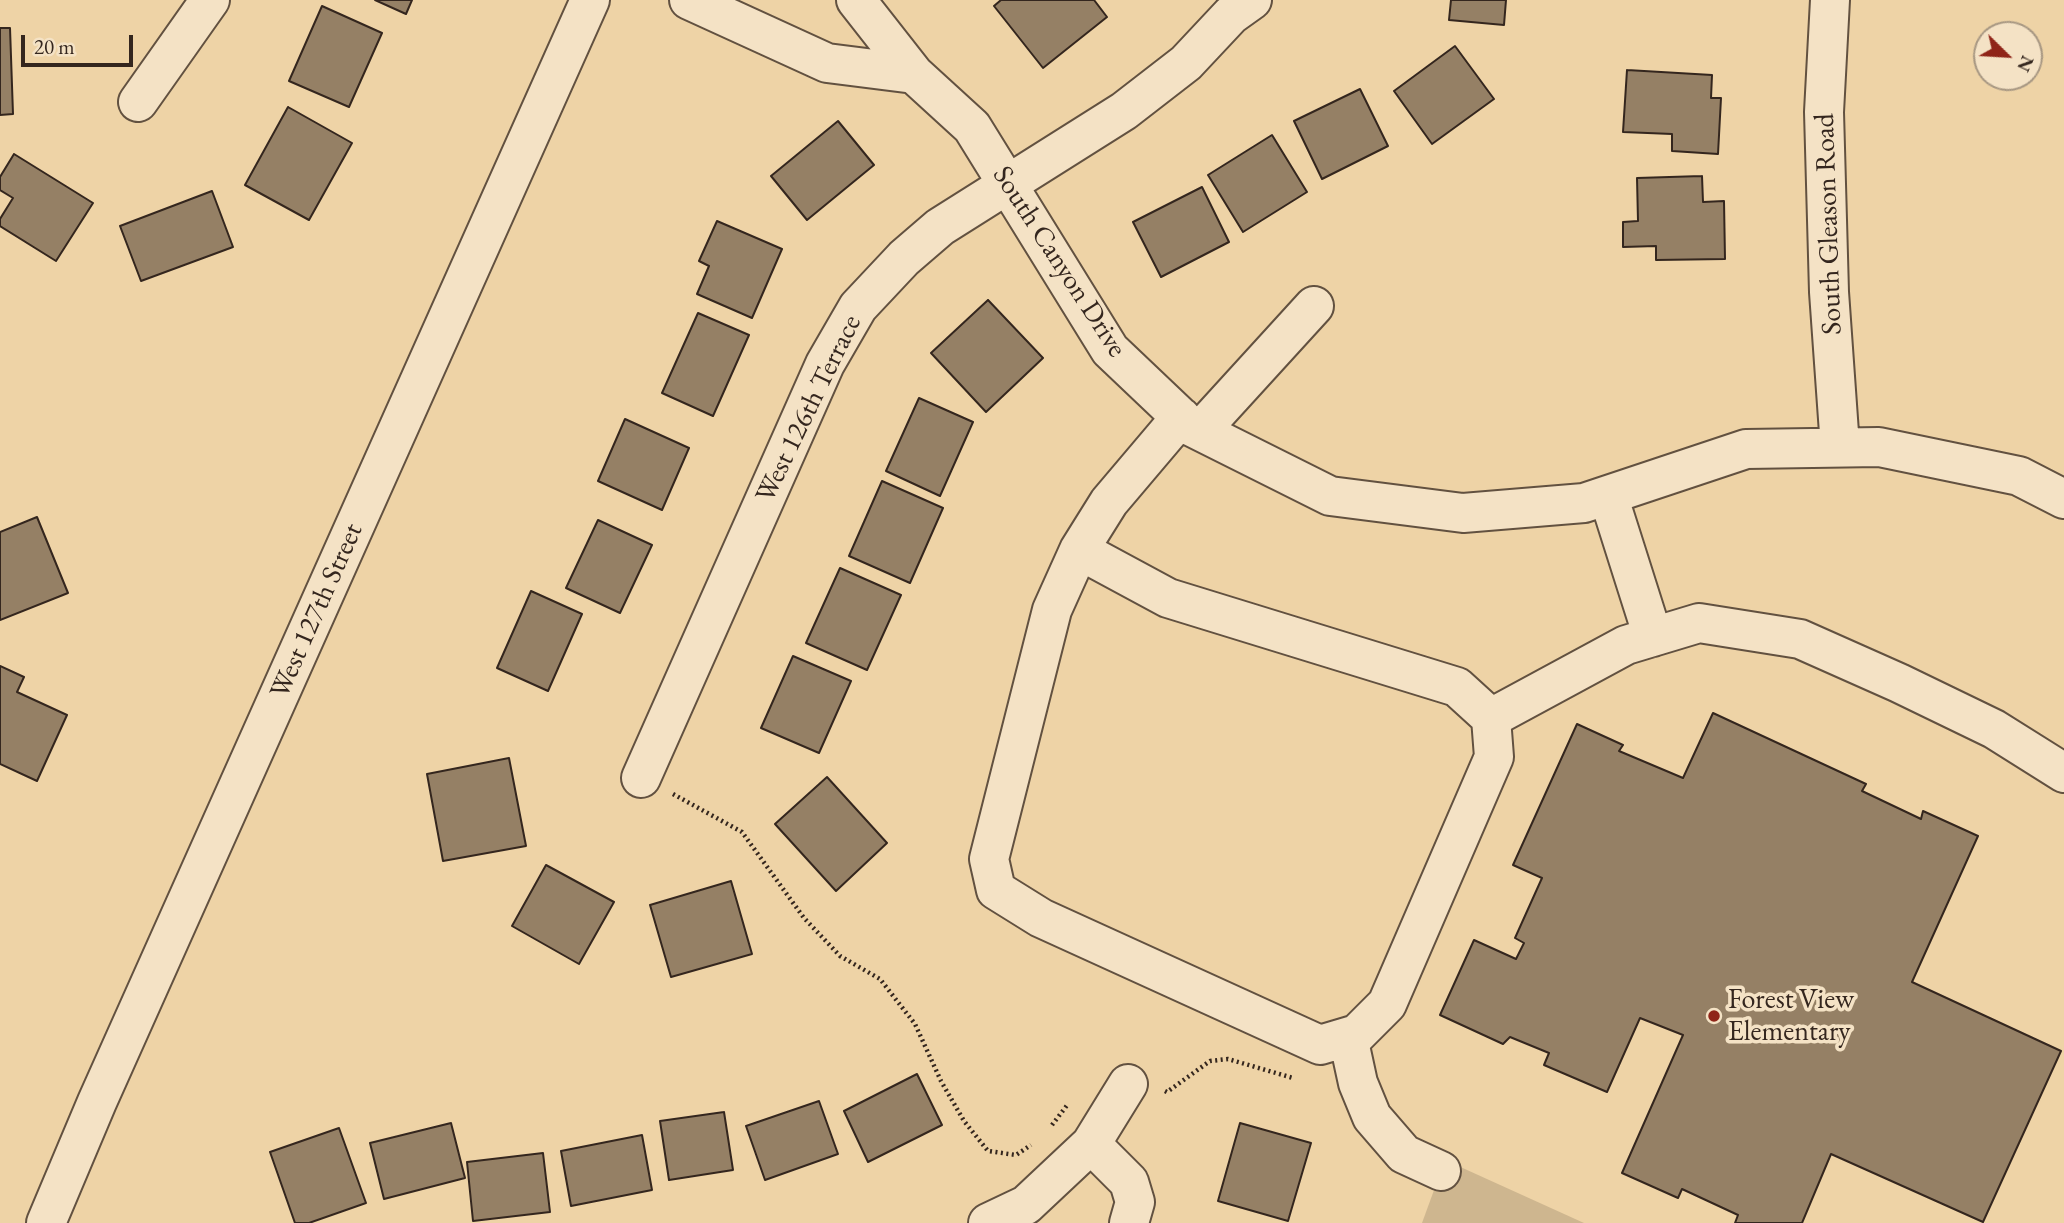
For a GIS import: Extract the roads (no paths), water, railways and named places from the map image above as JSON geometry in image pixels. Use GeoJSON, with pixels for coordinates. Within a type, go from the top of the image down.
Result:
{"type":"FeatureCollection","features":[{"type":"Feature","properties":{"kind":"street"},"geometry":{"type":"LineString","coordinates":[[138,102],[210,0]]}},
{"type":"Feature","properties":{"kind":"street","name":"West 127th Street"},"geometry":{"type":"LineString","coordinates":[[46,1223],[97,1102],[590,0]]}},
{"type":"Feature","properties":{"kind":"street"},"geometry":{"type":"LineString","coordinates":[[688,0],[827,63],[914,74]]}},
{"type":"Feature","properties":{"kind":"street","name":"South Canyon Drive"},"geometry":{"type":"LineString","coordinates":[[856,0],[914,74],[972,127],[1110,350],[1190,424],[1330,496],[1463,513],[1584,503],[1745,449],[1879,447],[2019,477],[2064,499]]}},
{"type":"Feature","properties":{"kind":"street","name":"West 126th Terrace"},"geometry":{"type":"LineString","coordinates":[[642,778],[825,364],[858,307],[904,257],[940,226],[1124,111],[1186,63],[1231,15],[1252,0]]}},
{"type":"Feature","properties":{"kind":"street","name":"South Gleason Road"},"geometry":{"type":"LineString","coordinates":[[1829,0],[1824,112],[1829,292],[1840,447]]}},
{"type":"Feature","properties":{"kind":"street"},"geometry":{"type":"LineString","coordinates":[[1079,550],[1168,598],[1457,687],[1491,718],[1494,757],[1387,1004],[1357,1034],[1320,1045],[1041,918],[996,890],[989,859],[1052,610],[1079,550],[1109,502],[1190,424],[1224,401],[1314,306]]}},
{"type":"Feature","properties":{"kind":"street"},"geometry":{"type":"LineString","coordinates":[[1608,495],[1653,637]]}},
{"type":"Feature","properties":{"kind":"street"},"geometry":{"type":"LineString","coordinates":[[1491,718],[1626,645],[1699,623],[1800,639],[1994,729],[2064,773]]}},
{"type":"Feature","properties":{"kind":"street"},"geometry":{"type":"LineString","coordinates":[[1348,1037],[1358,1083],[1372,1117],[1404,1154],[1441,1171]]}},
{"type":"Feature","properties":{"kind":"street"},"geometry":{"type":"LineString","coordinates":[[988,1223],[1033,1214],[1143,1086]]}},
{"type":"Feature","properties":{"kind":"street"},"geometry":{"type":"LineString","coordinates":[[1091,1144],[1129,1182],[1135,1202],[1129,1223]]}},
{"type":"Feature","properties":{"kind":"place","name":"Forest View Elementary"},"geometry":{"type":"Point","coordinates":[1714,1016]}}]}
